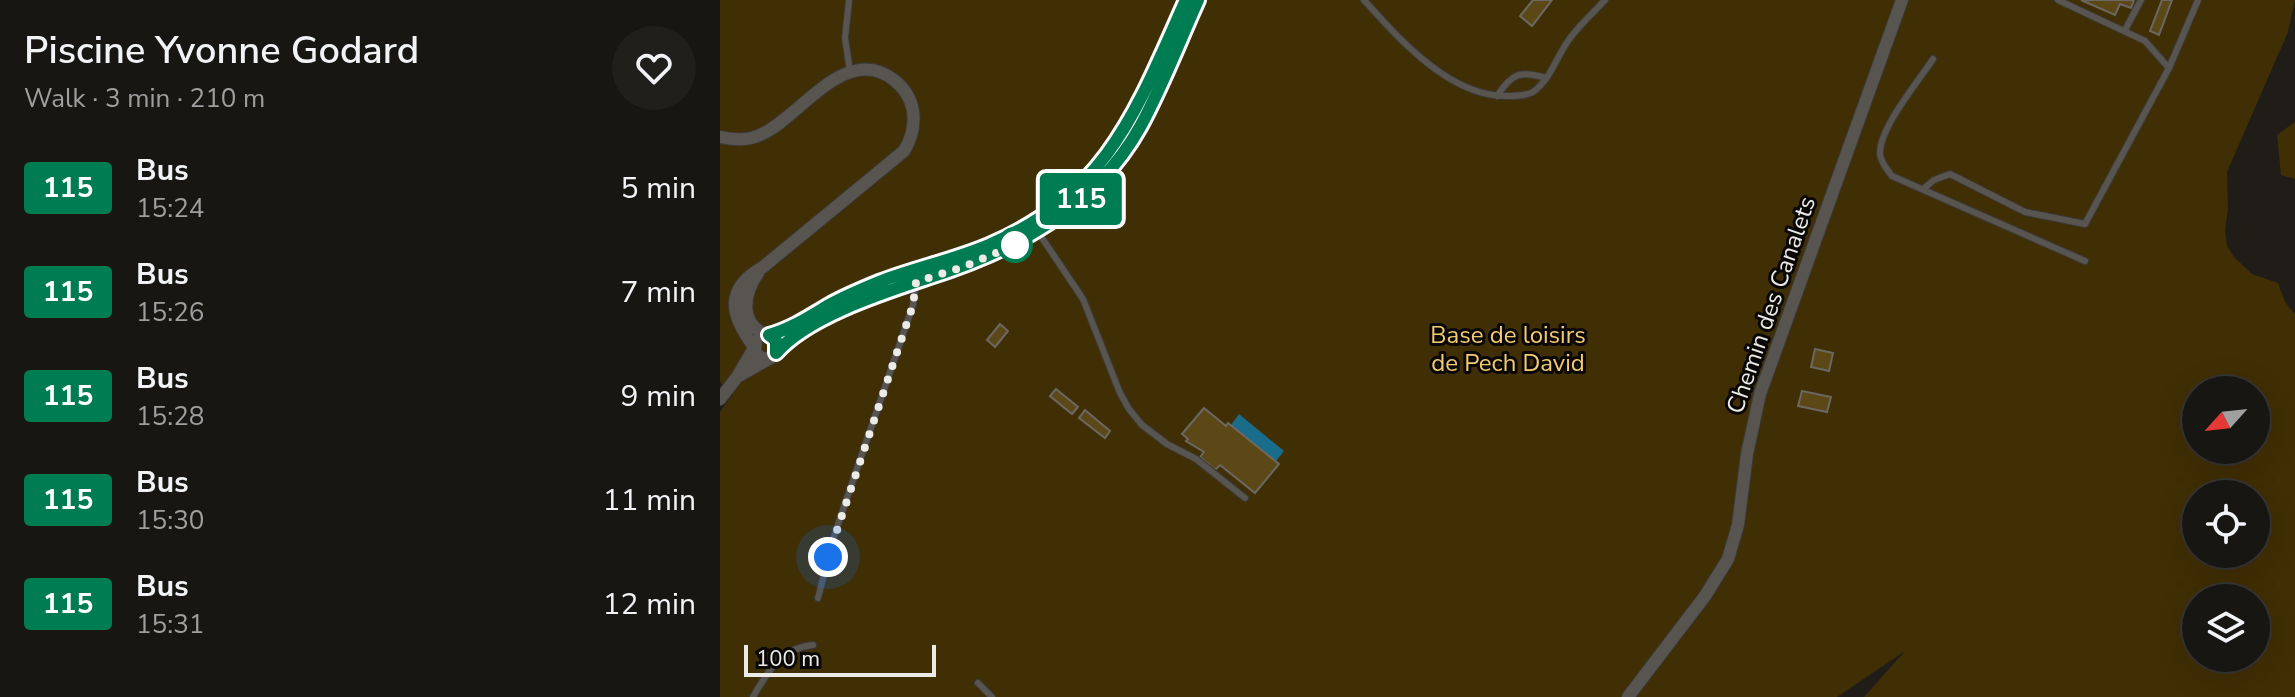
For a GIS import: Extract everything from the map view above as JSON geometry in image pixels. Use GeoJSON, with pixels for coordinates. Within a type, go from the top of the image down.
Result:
{"type":"FeatureCollection","features":[{"type":"Feature","properties":{"kind":"street"},"geometry":{"type":"LineString","coordinates":[[1034,228],[1091,175],[1114,146],[1131,120],[1186,0]]}},
{"type":"Feature","properties":{"kind":"street"},"geometry":{"type":"LineString","coordinates":[[737,377],[839,310],[1034,228],[1084,196],[1140,127],[1198,0]]}},
{"type":"Feature","properties":{"kind":"street","name":"Chemin des Canalets"},"geometry":{"type":"LineString","coordinates":[[1628,697],[1705,596],[1733,546],[1760,394],[1902,0]]}},
{"type":"Feature","properties":{"kind":"street"},"geometry":{"type":"LineString","coordinates":[[720,137],[749,139],[765,133],[829,82],[850,71],[876,72],[890,77],[904,89],[912,105],[915,123],[911,140],[904,151],[763,267],[747,276],[738,287],[734,301],[742,329],[759,357],[772,356]]}},
{"type":"Feature","properties":{"kind":"street"},"geometry":{"type":"LineString","coordinates":[[763,267],[752,282],[745,303],[753,325],[776,340],[772,356]]}},
{"type":"Feature","properties":{"kind":"street"},"geometry":{"type":"LineString","coordinates":[[720,399],[737,377],[758,338],[797,324],[857,292],[914,276]]}},
{"type":"Feature","properties":{"kind":"lane"},"geometry":{"type":"LineString","coordinates":[[849,0],[845,38],[850,71]]}},
{"type":"Feature","properties":{"kind":"lane"},"geometry":{"type":"LineString","coordinates":[[1364,0],[1430,67],[1482,94],[1497,96],[1526,95],[1546,78],[1569,40],[1605,0]]}},
{"type":"Feature","properties":{"kind":"lane"},"geometry":{"type":"LineString","coordinates":[[2058,0],[2145,41],[2169,68]]}},
{"type":"Feature","properties":{"kind":"lane"},"geometry":{"type":"LineString","coordinates":[[2125,30],[2141,0]]}},
{"type":"Feature","properties":{"kind":"lane"},"geometry":{"type":"LineString","coordinates":[[1923,189],[1934,180],[1950,174],[2025,212],[2085,224],[2169,68],[2198,0]]}},
{"type":"Feature","properties":{"kind":"lane"},"geometry":{"type":"LineString","coordinates":[[1933,59],[1888,126],[1880,152],[1882,164],[1892,176],[2085,261]]}},
{"type":"Feature","properties":{"kind":"lane"},"geometry":{"type":"LineString","coordinates":[[1497,96],[1516,75],[1527,72],[1546,78]]}},
{"type":"Feature","properties":{"kind":"lane"},"geometry":{"type":"LineString","coordinates":[[1034,228],[1076,287],[1120,393],[1136,417],[1167,444],[1196,459],[1245,498]]}},
{"type":"Feature","properties":{"kind":"lane"},"geometry":{"type":"LineString","coordinates":[[818,598],[834,536],[913,305],[914,276]]}},
{"type":"Feature","properties":{"kind":"lane"},"geometry":{"type":"LineString","coordinates":[[753,697],[780,658],[797,648],[813,645]]}},
{"type":"Feature","properties":{"kind":"lane"},"geometry":{"type":"LineString","coordinates":[[978,683],[992,697]]}},
{"type":"Feature","properties":{"kind":"green space","name":"Base de loisirs de Pech David"},"geometry":{"type":"Polygon","coordinates":[[[720,0],[2295,0],[2288,32],[2227,172],[2225,231],[2227,246],[2234,257],[2252,274],[2278,283],[2285,302],[2295,314],[2295,697],[1864,697],[1905,651],[1837,697],[720,697],[720,412],[733,394],[720,382],[720,0]]]}},
{"type":"Feature","properties":{"kind":"green space"},"geometry":{"type":"Polygon","coordinates":[[[2295,122],[2295,179],[2281,175],[2277,135],[2295,122]]]}},
{"type":"Feature","properties":{"kind":"water"},"geometry":{"type":"Polygon","coordinates":[[[1239,414],[1284,451],[1276,461],[1231,425],[1239,414]]]}},
{"type":"Feature","properties":{"kind":"building"},"geometry":{"type":"Polygon","coordinates":[[[1533,0],[1552,0],[1532,26],[1520,16],[1533,0]]]}},
{"type":"Feature","properties":{"kind":"building"},"geometry":{"type":"Polygon","coordinates":[[[2081,0],[2134,0],[2131,8],[2120,4],[2115,15],[2081,0]]]}},
{"type":"Feature","properties":{"kind":"building"},"geometry":{"type":"Polygon","coordinates":[[[2162,0],[2172,0],[2159,35],[2150,31],[2162,0]]]}},
{"type":"Feature","properties":{"kind":"building"},"geometry":{"type":"Polygon","coordinates":[[[1000,324],[1008,331],[995,347],[987,340],[1000,324]]]}},
{"type":"Feature","properties":{"kind":"building"},"geometry":{"type":"Polygon","coordinates":[[[1815,349],[1833,353],[1829,371],[1811,367],[1815,349]]]}},
{"type":"Feature","properties":{"kind":"building"},"geometry":{"type":"Polygon","coordinates":[[[1056,389],[1078,407],[1072,414],[1050,396],[1056,389]]]}},
{"type":"Feature","properties":{"kind":"building"},"geometry":{"type":"Polygon","coordinates":[[[1802,391],[1831,397],[1827,412],[1798,406],[1802,391]]]}},
{"type":"Feature","properties":{"kind":"building"},"geometry":{"type":"Polygon","coordinates":[[[1204,408],[1279,464],[1255,493],[1220,465],[1215,470],[1200,457],[1204,452],[1186,441],[1188,439],[1182,434],[1204,408]]]}},
{"type":"Feature","properties":{"kind":"building"},"geometry":{"type":"Polygon","coordinates":[[[1085,410],[1110,431],[1105,438],[1079,418],[1085,410]]]}},
{"type":"Feature","properties":{"kind":"bus line","name":"115"},"geometry":{"type":"LineString","coordinates":[[1186,0],[1131,120],[1091,175],[1070,194],[1011,235],[881,282],[769,335],[776,340],[776,353],[783,344],[839,310],[990,256],[1015,245],[1059,217],[1103,176],[1140,127],[1198,0]]}},
{"type":"Feature","properties":{"kind":"route"},"geometry":{"type":"LineString","coordinates":[[828,557],[913,305],[916,282],[963,267],[1015,245]]}}]}
